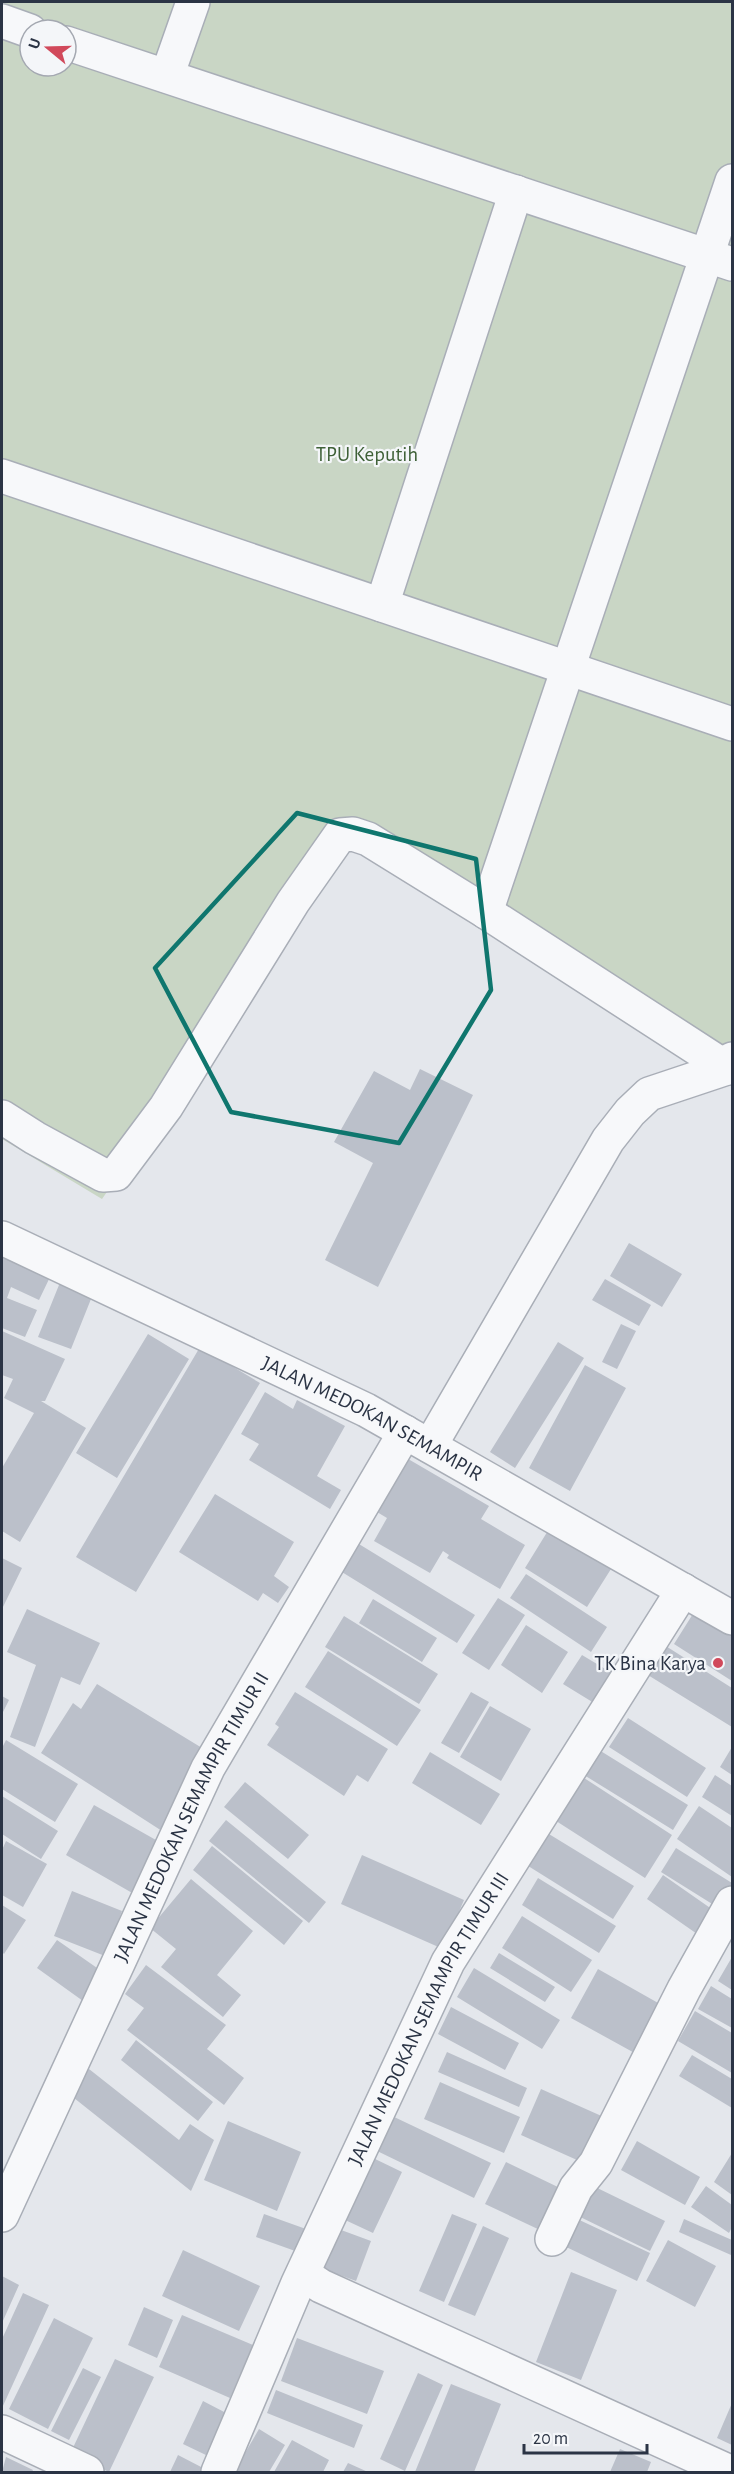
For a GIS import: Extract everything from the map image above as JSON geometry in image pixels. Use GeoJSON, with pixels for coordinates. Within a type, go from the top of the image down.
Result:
{"type":"FeatureCollection","features":[{"type":"Feature","properties":{"kind":"street"},"geometry":{"type":"LineString","coordinates":[[167,76],[193,2]]}},
{"type":"Feature","properties":{"kind":"street"},"geometry":{"type":"LineString","coordinates":[[2,21],[18,27]]}},
{"type":"Feature","properties":{"kind":"street"},"geometry":{"type":"LineString","coordinates":[[78,47],[720,260]]}},
{"type":"Feature","properties":{"kind":"street"},"geometry":{"type":"LineString","coordinates":[[486,912],[568,668],[720,260],[732,181]]}},
{"type":"Feature","properties":{"kind":"street"},"geometry":{"type":"LineString","coordinates":[[382,605],[516,192]]}},
{"type":"Feature","properties":{"kind":"street"},"geometry":{"type":"LineString","coordinates":[[2,476],[732,724]]}},
{"type":"Feature","properties":{"kind":"street"},"geometry":{"type":"LineString","coordinates":[[2,1117],[103,1175],[116,1174],[166,1107],[293,902],[340,835],[353,834],[368,839],[730,1064]]}},
{"type":"Feature","properties":{"kind":"street","name":"JALAN MEDOKAN SEMAMPIR TIMUR II"},"geometry":{"type":"LineString","coordinates":[[2,2215],[208,1768],[615,1130],[649,1095],[730,1064]]}},
{"type":"Feature","properties":{"kind":"street","name":"JALAN MEDOKAN SEMAMPIR"},"geometry":{"type":"LineString","coordinates":[[2,1238],[366,1410],[732,1618]]}},
{"type":"Feature","properties":{"kind":"street","name":"JALAN MEDOKAN SEMAMPIR TIMUR III"},"geometry":{"type":"LineString","coordinates":[[218,2472],[303,2274],[448,1962],[683,1590]]}},
{"type":"Feature","properties":{"kind":"street"},"geometry":{"type":"LineString","coordinates":[[552,2239],[576,2188],[596,2163],[684,1989],[732,1903]]}},
{"type":"Feature","properties":{"kind":"street"},"geometry":{"type":"LineString","coordinates":[[303,2274],[321,2286],[730,2472]]}},
{"type":"Feature","properties":{"kind":"street"},"geometry":{"type":"LineString","coordinates":[[2,2432],[87,2472]]}},
{"type":"Feature","properties":{"kind":"highlighted area"},"geometry":{"type":"Polygon","coordinates":[[[297,813],[476,859],[491,990],[399,1143],[231,1112],[155,968],[297,813]]]}},
{"type":"Feature","properties":{"kind":"green space","name":"TPU Keputih"},"geometry":{"type":"Polygon","coordinates":[[[2,2],[732,2],[732,1081],[349,843],[102,1199],[2,1139],[2,2]]]}},
{"type":"Feature","properties":{"kind":"building"},"geometry":{"type":"Polygon","coordinates":[[[420,1069],[473,1095],[378,1287],[325,1260],[373,1163],[334,1142],[374,1071],[410,1090],[420,1069]]]}},
{"type":"Feature","properties":{"kind":"building"},"geometry":{"type":"Polygon","coordinates":[[[629,1243],[682,1274],[662,1307],[610,1276],[629,1243]]]}},
{"type":"Feature","properties":{"kind":"building"},"geometry":{"type":"Polygon","coordinates":[[[2,1253],[51,1275],[39,1300],[11,1287],[7,1298],[37,1310],[25,1337],[2,1328],[2,1253]]]}},
{"type":"Feature","properties":{"kind":"building"},"geometry":{"type":"Polygon","coordinates":[[[605,1279],[651,1305],[639,1326],[592,1300],[605,1279]]]}},
{"type":"Feature","properties":{"kind":"building"},"geometry":{"type":"Polygon","coordinates":[[[61,1280],[93,1294],[71,1349],[38,1337],[61,1280]]]}},
{"type":"Feature","properties":{"kind":"building"},"geometry":{"type":"Polygon","coordinates":[[[621,1324],[636,1331],[617,1369],[602,1362],[621,1324]]]}},
{"type":"Feature","properties":{"kind":"building"},"geometry":{"type":"Polygon","coordinates":[[[2,1331],[65,1359],[45,1401],[41,1401],[86,1428],[20,1542],[2,1531],[2,1468],[34,1413],[4,1398],[13,1379],[2,1375],[2,1331]]]}},
{"type":"Feature","properties":{"kind":"building"},"geometry":{"type":"Polygon","coordinates":[[[148,1334],[189,1359],[117,1478],[76,1453],[148,1334]]]}},
{"type":"Feature","properties":{"kind":"building"},"geometry":{"type":"Polygon","coordinates":[[[558,1342],[584,1358],[515,1468],[490,1452],[558,1342]]]}},
{"type":"Feature","properties":{"kind":"building"},"geometry":{"type":"Polygon","coordinates":[[[200,1347],[260,1383],[136,1592],[76,1557],[200,1347]]]}},
{"type":"Feature","properties":{"kind":"building"},"geometry":{"type":"Polygon","coordinates":[[[585,1365],[626,1388],[570,1491],[529,1468],[585,1365]]]}},
{"type":"Feature","properties":{"kind":"building"},"geometry":{"type":"Polygon","coordinates":[[[265,1392],[293,1409],[297,1400],[345,1426],[317,1476],[341,1490],[330,1509],[249,1460],[259,1444],[241,1434],[265,1392]]]}},
{"type":"Feature","properties":{"kind":"building"},"geometry":{"type":"Polygon","coordinates":[[[403,1456],[489,1506],[481,1519],[525,1545],[500,1589],[447,1558],[449,1555],[443,1551],[430,1573],[374,1541],[387,1518],[372,1509],[403,1456]]]}},
{"type":"Feature","properties":{"kind":"building"},"geometry":{"type":"Polygon","coordinates":[[[215,1494],[294,1542],[274,1576],[289,1587],[278,1603],[263,1593],[258,1601],[179,1552],[215,1494]]]}},
{"type":"Feature","properties":{"kind":"building"},"geometry":{"type":"Polygon","coordinates":[[[549,1529],[611,1569],[587,1607],[525,1568],[549,1529]]]}},
{"type":"Feature","properties":{"kind":"building"},"geometry":{"type":"Polygon","coordinates":[[[354,1541],[475,1615],[457,1643],[337,1569],[354,1541]]]}},
{"type":"Feature","properties":{"kind":"building"},"geometry":{"type":"Polygon","coordinates":[[[2,1558],[22,1568],[2,1609],[2,1558]]]}},
{"type":"Feature","properties":{"kind":"building"},"geometry":{"type":"Polygon","coordinates":[[[526,1574],[607,1627],[591,1652],[510,1598],[526,1574]]]}},
{"type":"Feature","properties":{"kind":"building"},"geometry":{"type":"Polygon","coordinates":[[[498,1598],[525,1615],[489,1670],[462,1653],[498,1598]]]}},
{"type":"Feature","properties":{"kind":"building"},"geometry":{"type":"Polygon","coordinates":[[[373,1599],[437,1638],[422,1662],[359,1623],[373,1599]]]}},
{"type":"Feature","properties":{"kind":"building"},"geometry":{"type":"Polygon","coordinates":[[[27,1609],[100,1643],[80,1685],[61,1677],[35,1747],[10,1737],[36,1665],[7,1652],[27,1609]]]}},
{"type":"Feature","properties":{"kind":"building","name":"TK Bina Karya"},"geometry":{"type":"Polygon","coordinates":[[[696,1609],[732,1632],[732,1681],[674,1644],[696,1609]]]}},
{"type":"Feature","properties":{"kind":"building"},"geometry":{"type":"Polygon","coordinates":[[[344,1616],[438,1674],[419,1704],[325,1647],[344,1616]]]}},
{"type":"Feature","properties":{"kind":"building"},"geometry":{"type":"Polygon","coordinates":[[[526,1625],[568,1652],[542,1693],[501,1665],[526,1625]]]}},
{"type":"Feature","properties":{"kind":"building"},"geometry":{"type":"Polygon","coordinates":[[[661,1643],[732,1688],[732,1727],[643,1672],[661,1643]]]}},
{"type":"Feature","properties":{"kind":"building"},"geometry":{"type":"Polygon","coordinates":[[[328,1651],[421,1710],[397,1746],[305,1687],[328,1651]]]}},
{"type":"Feature","properties":{"kind":"building"},"geometry":{"type":"Polygon","coordinates":[[[582,1655],[612,1673],[594,1703],[563,1684],[582,1655]]]}},
{"type":"Feature","properties":{"kind":"building"},"geometry":{"type":"Polygon","coordinates":[[[97,1684],[207,1751],[162,1831],[41,1753],[73,1703],[81,1709],[97,1684]]]}},
{"type":"Feature","properties":{"kind":"building"},"geometry":{"type":"Polygon","coordinates":[[[295,1692],[388,1749],[368,1782],[357,1775],[344,1796],[267,1745],[279,1727],[275,1724],[295,1692]]]}},
{"type":"Feature","properties":{"kind":"building"},"geometry":{"type":"Polygon","coordinates":[[[471,1692],[489,1702],[459,1753],[441,1743],[471,1692]]]}},
{"type":"Feature","properties":{"kind":"building"},"geometry":{"type":"Polygon","coordinates":[[[2,1696],[9,1700],[2,1714],[2,1696]]]}},
{"type":"Feature","properties":{"kind":"building"},"geometry":{"type":"Polygon","coordinates":[[[490,1706],[531,1729],[501,1781],[460,1757],[490,1706]]]}},
{"type":"Feature","properties":{"kind":"building"},"geometry":{"type":"Polygon","coordinates":[[[628,1718],[706,1768],[687,1797],[609,1747],[628,1718]]]}},
{"type":"Feature","properties":{"kind":"building"},"geometry":{"type":"Polygon","coordinates":[[[6,1740],[78,1784],[55,1822],[2,1789],[2,1748],[6,1740]]]}},
{"type":"Feature","properties":{"kind":"building"},"geometry":{"type":"Polygon","coordinates":[[[732,1747],[732,1775],[720,1767],[732,1747]]]}},
{"type":"Feature","properties":{"kind":"building"},"geometry":{"type":"Polygon","coordinates":[[[599,1750],[688,1805],[673,1830],[584,1775],[599,1750]]]}},
{"type":"Feature","properties":{"kind":"building"},"geometry":{"type":"Polygon","coordinates":[[[430,1752],[500,1794],[481,1825],[412,1783],[430,1752]]]}},
{"type":"Feature","properties":{"kind":"building"},"geometry":{"type":"Polygon","coordinates":[[[715,1775],[732,1786],[732,1816],[702,1797],[715,1775]]]}},
{"type":"Feature","properties":{"kind":"building"},"geometry":{"type":"Polygon","coordinates":[[[581,1776],[672,1835],[645,1878],[553,1819],[581,1776]]]}},
{"type":"Feature","properties":{"kind":"building"},"geometry":{"type":"Polygon","coordinates":[[[245,1782],[309,1835],[288,1859],[224,1807],[245,1782]]]}},
{"type":"Feature","properties":{"kind":"building"},"geometry":{"type":"Polygon","coordinates":[[[2,1796],[58,1831],[41,1859],[2,1834],[2,1796]]]}},
{"type":"Feature","properties":{"kind":"building"},"geometry":{"type":"Polygon","coordinates":[[[94,1805],[163,1844],[134,1894],[66,1855],[94,1805]]]}},
{"type":"Feature","properties":{"kind":"building"},"geometry":{"type":"Polygon","coordinates":[[[699,1806],[732,1828],[732,1877],[677,1839],[699,1806]]]}},
{"type":"Feature","properties":{"kind":"building"},"geometry":{"type":"Polygon","coordinates":[[[226,1820],[326,1902],[309,1923],[209,1841],[226,1820]]]}},
{"type":"Feature","properties":{"kind":"building"},"geometry":{"type":"Polygon","coordinates":[[[544,1831],[634,1886],[613,1919],[525,1864],[544,1831]]]}},
{"type":"Feature","properties":{"kind":"building"},"geometry":{"type":"Polygon","coordinates":[[[6,1841],[47,1864],[23,1907],[2,1895],[2,1850],[6,1841]]]}},
{"type":"Feature","properties":{"kind":"building"},"geometry":{"type":"Polygon","coordinates":[[[212,1846],[303,1921],[284,1945],[193,1870],[212,1846]]]}},
{"type":"Feature","properties":{"kind":"building"},"geometry":{"type":"Polygon","coordinates":[[[676,1848],[732,1883],[717,1907],[661,1872],[676,1848]]]}},
{"type":"Feature","properties":{"kind":"building"},"geometry":{"type":"Polygon","coordinates":[[[362,1855],[464,1900],[443,1949],[341,1904],[362,1855]]]}},
{"type":"Feature","properties":{"kind":"building"},"geometry":{"type":"Polygon","coordinates":[[[663,1875],[716,1912],[700,1936],[647,1899],[663,1875]]]}},
{"type":"Feature","properties":{"kind":"building"},"geometry":{"type":"Polygon","coordinates":[[[538,1878],[616,1926],[599,1953],[522,1905],[538,1878]]]}},
{"type":"Feature","properties":{"kind":"building"},"geometry":{"type":"Polygon","coordinates":[[[191,1879],[253,1931],[217,1975],[241,1995],[223,2017],[161,1967],[176,1949],[150,1928],[191,1879]]]}},
{"type":"Feature","properties":{"kind":"building"},"geometry":{"type":"Polygon","coordinates":[[[72,1891],[122,1911],[105,1956],[54,1936],[72,1891]]]}},
{"type":"Feature","properties":{"kind":"building"},"geometry":{"type":"Polygon","coordinates":[[[2,1905],[26,1920],[4,1954],[2,1952],[2,1905]]]}},
{"type":"Feature","properties":{"kind":"building"},"geometry":{"type":"Polygon","coordinates":[[[522,1916],[592,1960],[571,1992],[502,1948],[522,1916]]]}},
{"type":"Feature","properties":{"kind":"building"},"geometry":{"type":"Polygon","coordinates":[[[57,1940],[110,1977],[90,2006],[37,1968],[57,1940]]]}},
{"type":"Feature","properties":{"kind":"building"},"geometry":{"type":"Polygon","coordinates":[[[499,1953],[555,1987],[545,2002],[490,1968],[499,1953]]]}},
{"type":"Feature","properties":{"kind":"building"},"geometry":{"type":"Polygon","coordinates":[[[732,1957],[732,1990],[718,1981],[732,1957]]]}},
{"type":"Feature","properties":{"kind":"building"},"geometry":{"type":"Polygon","coordinates":[[[146,1965],[226,2025],[207,2049],[244,2078],[224,2105],[127,2030],[144,2008],[125,1994],[146,1965]]]}},
{"type":"Feature","properties":{"kind":"building"},"geometry":{"type":"Polygon","coordinates":[[[474,1968],[560,2020],[542,2049],[457,1997],[474,1968]]]}},
{"type":"Feature","properties":{"kind":"building"},"geometry":{"type":"Polygon","coordinates":[[[598,1969],[667,2008],[640,2056],[571,2018],[598,1969]]]}},
{"type":"Feature","properties":{"kind":"building"},"geometry":{"type":"Polygon","coordinates":[[[711,1986],[732,1999],[732,2028],[698,2009],[711,1986]]]}},
{"type":"Feature","properties":{"kind":"building"},"geometry":{"type":"Polygon","coordinates":[[[451,2007],[519,2043],[505,2070],[438,2034],[451,2007]]]}},
{"type":"Feature","properties":{"kind":"building"},"geometry":{"type":"Polygon","coordinates":[[[695,2011],[732,2033],[732,2073],[678,2041],[695,2011]]]}},
{"type":"Feature","properties":{"kind":"building"},"geometry":{"type":"Polygon","coordinates":[[[136,2040],[213,2102],[198,2121],[121,2060],[136,2040]]]}},
{"type":"Feature","properties":{"kind":"building"},"geometry":{"type":"Polygon","coordinates":[[[447,2052],[527,2088],[519,2107],[438,2072],[447,2052]]]}},
{"type":"Feature","properties":{"kind":"building"},"geometry":{"type":"Polygon","coordinates":[[[692,2055],[732,2079],[732,2108],[679,2076],[692,2055]]]}},
{"type":"Feature","properties":{"kind":"building"},"geometry":{"type":"Polygon","coordinates":[[[89,2069],[179,2140],[190,2124],[214,2140],[191,2191],[69,2094],[89,2069]]]}},
{"type":"Feature","properties":{"kind":"building"},"geometry":{"type":"Polygon","coordinates":[[[440,2082],[520,2117],[504,2153],[424,2119],[440,2082]]]}},
{"type":"Feature","properties":{"kind":"building"},"geometry":{"type":"Polygon","coordinates":[[[541,2089],[606,2118],[586,2164],[521,2135],[541,2089]]]}},
{"type":"Feature","properties":{"kind":"building"},"geometry":{"type":"Polygon","coordinates":[[[390,2115],[491,2163],[474,2198],[373,2149],[390,2115]]]}},
{"type":"Feature","properties":{"kind":"building"},"geometry":{"type":"Polygon","coordinates":[[[228,2121],[301,2152],[277,2211],[204,2180],[228,2121]]]}},
{"type":"Feature","properties":{"kind":"building"},"geometry":{"type":"Polygon","coordinates":[[[637,2141],[700,2177],[685,2205],[621,2170],[637,2141]]]}},
{"type":"Feature","properties":{"kind":"building"},"geometry":{"type":"Polygon","coordinates":[[[732,2153],[732,2195],[714,2182],[732,2153]]]}},
{"type":"Feature","properties":{"kind":"building"},"geometry":{"type":"Polygon","coordinates":[[[371,2157],[402,2172],[373,2233],[343,2219],[371,2157]]]}},
{"type":"Feature","properties":{"kind":"building"},"geometry":{"type":"Polygon","coordinates":[[[506,2162],[562,2189],[542,2231],[485,2204],[506,2162]]]}},
{"type":"Feature","properties":{"kind":"building"},"geometry":{"type":"Polygon","coordinates":[[[587,2183],[665,2221],[650,2251],[572,2213],[587,2183]]]}},
{"type":"Feature","properties":{"kind":"building"},"geometry":{"type":"Polygon","coordinates":[[[706,2186],[732,2205],[732,2227],[729,2233],[691,2207],[706,2186]]]}},
{"type":"Feature","properties":{"kind":"building"},"geometry":{"type":"Polygon","coordinates":[[[264,2214],[306,2229],[298,2252],[256,2237],[264,2214]]]}},
{"type":"Feature","properties":{"kind":"building"},"geometry":{"type":"Polygon","coordinates":[[[452,2214],[477,2224],[444,2302],[419,2291],[452,2214]]]}},
{"type":"Feature","properties":{"kind":"building"},"geometry":{"type":"Polygon","coordinates":[[[573,2217],[650,2253],[637,2281],[560,2244],[573,2217]]]}},
{"type":"Feature","properties":{"kind":"building"},"geometry":{"type":"Polygon","coordinates":[[[684,2219],[732,2240],[731,2255],[679,2232],[684,2219]]]}},
{"type":"Feature","properties":{"kind":"building"},"geometry":{"type":"Polygon","coordinates":[[[483,2226],[509,2238],[475,2316],[448,2305],[483,2226]]]}},
{"type":"Feature","properties":{"kind":"building"},"geometry":{"type":"Polygon","coordinates":[[[333,2227],[371,2241],[356,2281],[318,2267],[333,2227]]]}},
{"type":"Feature","properties":{"kind":"building"},"geometry":{"type":"Polygon","coordinates":[[[668,2240],[716,2266],[695,2307],[646,2281],[668,2240]]]}},
{"type":"Feature","properties":{"kind":"building"},"geometry":{"type":"Polygon","coordinates":[[[183,2250],[260,2286],[239,2331],[162,2296],[183,2250]]]}},
{"type":"Feature","properties":{"kind":"building"},"geometry":{"type":"Polygon","coordinates":[[[571,2272],[617,2290],[581,2380],[536,2362],[571,2272]]]}},
{"type":"Feature","properties":{"kind":"building"},"geometry":{"type":"Polygon","coordinates":[[[2,2276],[19,2285],[2,2323],[2,2276]]]}},
{"type":"Feature","properties":{"kind":"building"},"geometry":{"type":"Polygon","coordinates":[[[23,2293],[49,2305],[2,2408],[2,2339],[23,2293]]]}},
{"type":"Feature","properties":{"kind":"building"},"geometry":{"type":"Polygon","coordinates":[[[144,2307],[173,2320],[157,2358],[128,2345],[144,2307]]]}},
{"type":"Feature","properties":{"kind":"building"},"geometry":{"type":"Polygon","coordinates":[[[182,2315],[253,2345],[230,2398],[159,2367],[182,2315]]]}},
{"type":"Feature","properties":{"kind":"building"},"geometry":{"type":"Polygon","coordinates":[[[54,2318],[93,2338],[48,2429],[9,2409],[54,2318]]]}},
{"type":"Feature","properties":{"kind":"building"},"geometry":{"type":"Polygon","coordinates":[[[297,2338],[384,2371],[367,2414],[281,2381],[297,2338]]]}},
{"type":"Feature","properties":{"kind":"building"},"geometry":{"type":"Polygon","coordinates":[[[115,2359],[154,2377],[109,2472],[70,2454],[115,2359]]]}},
{"type":"Feature","properties":{"kind":"building"},"geometry":{"type":"Polygon","coordinates":[[[83,2368],[101,2377],[69,2440],[51,2431],[83,2368]]]}},
{"type":"Feature","properties":{"kind":"building"},"geometry":{"type":"Polygon","coordinates":[[[418,2373],[443,2385],[405,2471],[380,2459],[418,2373]]]}},
{"type":"Feature","properties":{"kind":"building"},"geometry":{"type":"Polygon","coordinates":[[[451,2384],[501,2404],[474,2472],[415,2472],[451,2384]]]}},
{"type":"Feature","properties":{"kind":"building"},"geometry":{"type":"Polygon","coordinates":[[[276,2390],[363,2425],[354,2448],[267,2413],[276,2390]]]}},
{"type":"Feature","properties":{"kind":"building"},"geometry":{"type":"Polygon","coordinates":[[[203,2401],[228,2414],[208,2456],[183,2444],[203,2401]]]}},
{"type":"Feature","properties":{"kind":"building"},"geometry":{"type":"Polygon","coordinates":[[[732,2403],[732,2445],[717,2438],[732,2403]]]}},
{"type":"Feature","properties":{"kind":"building"},"geometry":{"type":"Polygon","coordinates":[[[259,2429],[285,2445],[269,2472],[234,2472],[259,2429]]]}},
{"type":"Feature","properties":{"kind":"building"},"geometry":{"type":"Polygon","coordinates":[[[292,2440],[329,2460],[323,2472],[274,2472],[292,2440]]]}},
{"type":"Feature","properties":{"kind":"building"},"geometry":{"type":"Polygon","coordinates":[[[620,2449],[651,2462],[647,2472],[610,2472],[620,2449]]]}},
{"type":"Feature","properties":{"kind":"building"},"geometry":{"type":"Polygon","coordinates":[[[178,2455],[205,2469],[203,2472],[170,2472],[178,2455]]]}},
{"type":"Feature","properties":{"kind":"building"},"geometry":{"type":"Polygon","coordinates":[[[6,2457],[33,2470],[32,2472],[2,2472],[6,2457]]]}},
{"type":"Feature","properties":{"kind":"building"},"geometry":{"type":"Polygon","coordinates":[[[348,2463],[368,2472],[343,2472],[348,2463]]]}},
{"type":"Feature","properties":{"kind":"place","name":"TK Bina Karya"},"geometry":{"type":"Point","coordinates":[718,1663]}}]}
